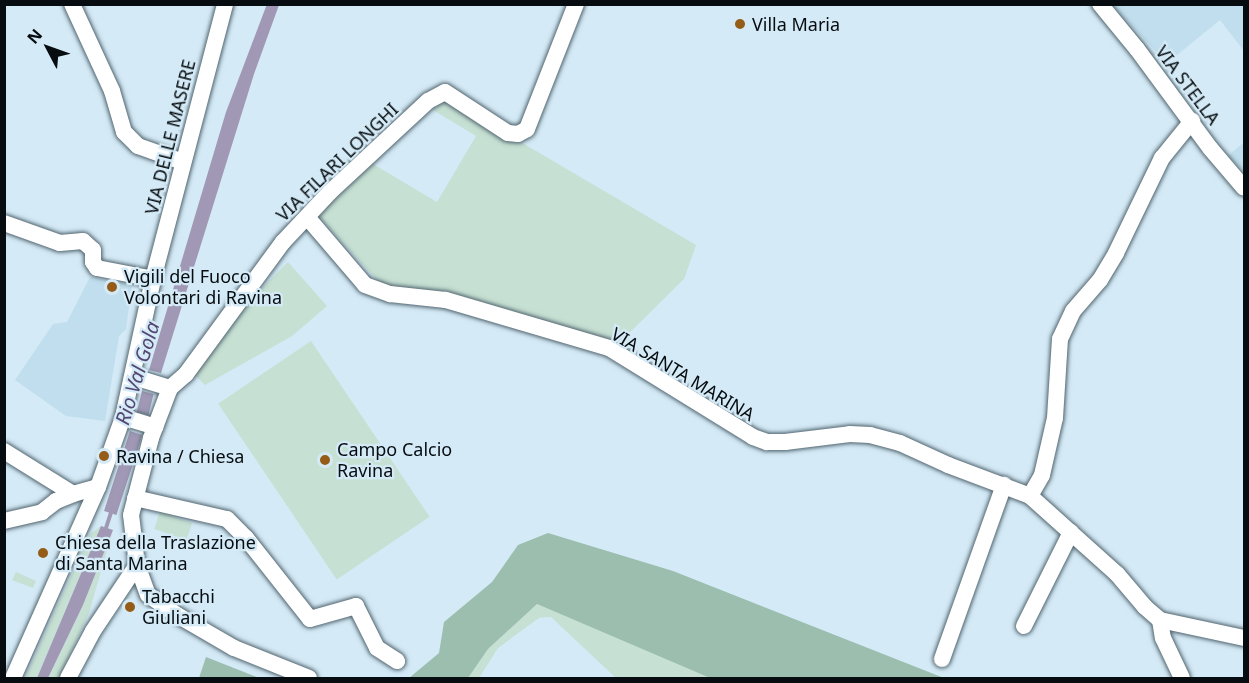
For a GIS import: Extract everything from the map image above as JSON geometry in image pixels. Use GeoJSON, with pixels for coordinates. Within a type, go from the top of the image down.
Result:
{"type":"FeatureCollection","features":[{"type":"Feature","properties":{"kind":"street"},"geometry":{"type":"LineString","coordinates":[[72,4],[112,90],[124,132],[138,146],[183,162]]}},
{"type":"Feature","properties":{"kind":"street","name":"VIA DELLE MASERE"},"geometry":{"type":"LineString","coordinates":[[13,678],[98,487],[139,422],[152,383],[153,279],[225,4]]}},
{"type":"Feature","properties":{"kind":"street","name":"VIA FILARI LONGHI"},"geometry":{"type":"LineString","coordinates":[[309,678],[234,648],[177,615],[148,595],[137,565],[132,531],[139,422],[152,383],[186,374],[265,266],[307,217],[330,192],[428,101],[445,92],[508,133],[518,134],[527,129],[576,4]]}},
{"type":"Feature","properties":{"kind":"street","name":"VIA STELLA"},"geometry":{"type":"LineString","coordinates":[[1100,4],[1192,121],[1210,148],[1245,188]]}},
{"type":"Feature","properties":{"kind":"street"},"geometry":{"type":"LineString","coordinates":[[1030,495],[1042,475],[1055,418],[1060,339],[1073,311],[1100,279],[1116,253],[1162,158],[1192,121]]}},
{"type":"Feature","properties":{"kind":"street","name":"VIA SANTA MARINA"},"geometry":{"type":"LineString","coordinates":[[307,217],[365,285],[390,294],[446,300],[609,348],[753,437],[767,442],[785,442],[850,434],[870,435],[900,443],[948,465],[1030,495],[1118,574],[1145,607],[1160,620]]}},
{"type":"Feature","properties":{"kind":"street"},"geometry":{"type":"LineString","coordinates":[[4,223],[60,243],[84,241],[93,250],[93,262],[98,268],[153,279]]}},
{"type":"Feature","properties":{"kind":"street"},"geometry":{"type":"LineString","coordinates":[[4,451],[73,494]]}},
{"type":"Feature","properties":{"kind":"street"},"geometry":{"type":"LineString","coordinates":[[942,659],[1004,485]]}},
{"type":"Feature","properties":{"kind":"street"},"geometry":{"type":"LineString","coordinates":[[4,521],[42,512],[56,501],[98,487]]}},
{"type":"Feature","properties":{"kind":"street"},"geometry":{"type":"LineString","coordinates":[[135,498],[226,519],[246,538],[310,619],[356,606],[377,648],[397,662]]}},
{"type":"Feature","properties":{"kind":"street"},"geometry":{"type":"LineString","coordinates":[[1024,626],[1071,532]]}},
{"type":"Feature","properties":{"kind":"street"},"geometry":{"type":"LineString","coordinates":[[68,678],[93,631],[137,565]]}},
{"type":"Feature","properties":{"kind":"street"},"geometry":{"type":"LineString","coordinates":[[1182,678],[1163,638],[1160,620],[1245,638]]}},
{"type":"Feature","properties":{"kind":"shaded area"},"geometry":{"type":"Polygon","coordinates":[[[267,4],[279,5],[254,74],[161,373],[149,370],[226,112],[267,4]]]}},
{"type":"Feature","properties":{"kind":"shaded area"},"geometry":{"type":"Polygon","coordinates":[[[1112,5],[1244,5],[1244,51],[1220,20],[1167,63],[1112,5]]]}},
{"type":"Feature","properties":{"kind":"shaded area"},"geometry":{"type":"Polygon","coordinates":[[[1244,142],[1244,171],[1228,156],[1244,142]]]}},
{"type":"Feature","properties":{"kind":"shaded area"},"geometry":{"type":"Polygon","coordinates":[[[90,277],[132,285],[126,329],[119,336],[105,421],[66,416],[15,380],[53,324],[67,322],[90,277]]]}},
{"type":"Feature","properties":{"kind":"shaded area"},"geometry":{"type":"Polygon","coordinates":[[[142,391],[154,394],[148,415],[137,412],[142,391]]]}},
{"type":"Feature","properties":{"kind":"shaded area"},"geometry":{"type":"Polygon","coordinates":[[[130,431],[142,435],[116,515],[104,511],[130,431]]]}},
{"type":"Feature","properties":{"kind":"shaded area"},"geometry":{"type":"Polygon","coordinates":[[[101,526],[113,530],[83,605],[48,678],[37,678],[101,526]]]}},
{"type":"Feature","properties":{"kind":"green space"},"geometry":{"type":"Polygon","coordinates":[[[446,98],[696,245],[684,279],[617,345],[381,284],[317,215],[373,164],[437,202],[476,136],[433,110],[446,98]]]}},
{"type":"Feature","properties":{"kind":"green space"},"geometry":{"type":"Polygon","coordinates":[[[288,262],[327,306],[292,336],[205,385],[195,375],[253,297],[288,262]]]}},
{"type":"Feature","properties":{"kind":"green space","name":"Campo Calcio Ravina"},"geometry":{"type":"Polygon","coordinates":[[[311,341],[430,517],[337,579],[218,404],[311,341]]]}},
{"type":"Feature","properties":{"kind":"green space"},"geometry":{"type":"Polygon","coordinates":[[[160,512],[192,523],[186,540],[154,529],[160,512]]]}},
{"type":"Feature","properties":{"kind":"green space"},"geometry":{"type":"Polygon","coordinates":[[[101,526],[37,678],[25,678],[90,534],[101,526]]]}},
{"type":"Feature","properties":{"kind":"green space"},"geometry":{"type":"Polygon","coordinates":[[[113,530],[89,613],[59,678],[48,678],[83,605],[113,530]]]}},
{"type":"Feature","properties":{"kind":"green space"},"geometry":{"type":"Polygon","coordinates":[[[548,533],[673,571],[944,678],[710,678],[537,604],[488,649],[468,678],[409,678],[439,653],[444,622],[492,582],[518,545],[548,533]]]}},
{"type":"Feature","properties":{"kind":"green space"},"geometry":{"type":"Polygon","coordinates":[[[16,572],[36,581],[33,588],[12,580],[16,572]]]}},
{"type":"Feature","properties":{"kind":"green space"},"geometry":{"type":"Polygon","coordinates":[[[537,604],[710,678],[616,678],[551,617],[539,618],[498,648],[479,678],[468,678],[488,649],[537,604]]]}},
{"type":"Feature","properties":{"kind":"green space"},"geometry":{"type":"Polygon","coordinates":[[[206,657],[259,678],[199,678],[206,657]]]}},
{"type":"Feature","properties":{"kind":"waterway","name":"Rio Val Gola"},"geometry":{"type":"LineString","coordinates":[[105,531],[112,510]]}},
{"type":"Feature","properties":{"kind":"place","name":"Villa Maria"},"geometry":{"type":"Point","coordinates":[740,24]}},
{"type":"Feature","properties":{"kind":"place","name":"Vigili del Fuoco Volontari di Ravina"},"geometry":{"type":"Point","coordinates":[112,287]}},
{"type":"Feature","properties":{"kind":"place","name":"Ravina / Chiesa"},"geometry":{"type":"Point","coordinates":[104,456]}},
{"type":"Feature","properties":{"kind":"place","name":"Campo Calcio Ravina"},"geometry":{"type":"Point","coordinates":[325,460]}},
{"type":"Feature","properties":{"kind":"place","name":"Chiesa della Traslazione di Santa Marina"},"geometry":{"type":"Point","coordinates":[43,553]}},
{"type":"Feature","properties":{"kind":"place","name":"Tabacchi Giuliani"},"geometry":{"type":"Point","coordinates":[130,607]}}]}
